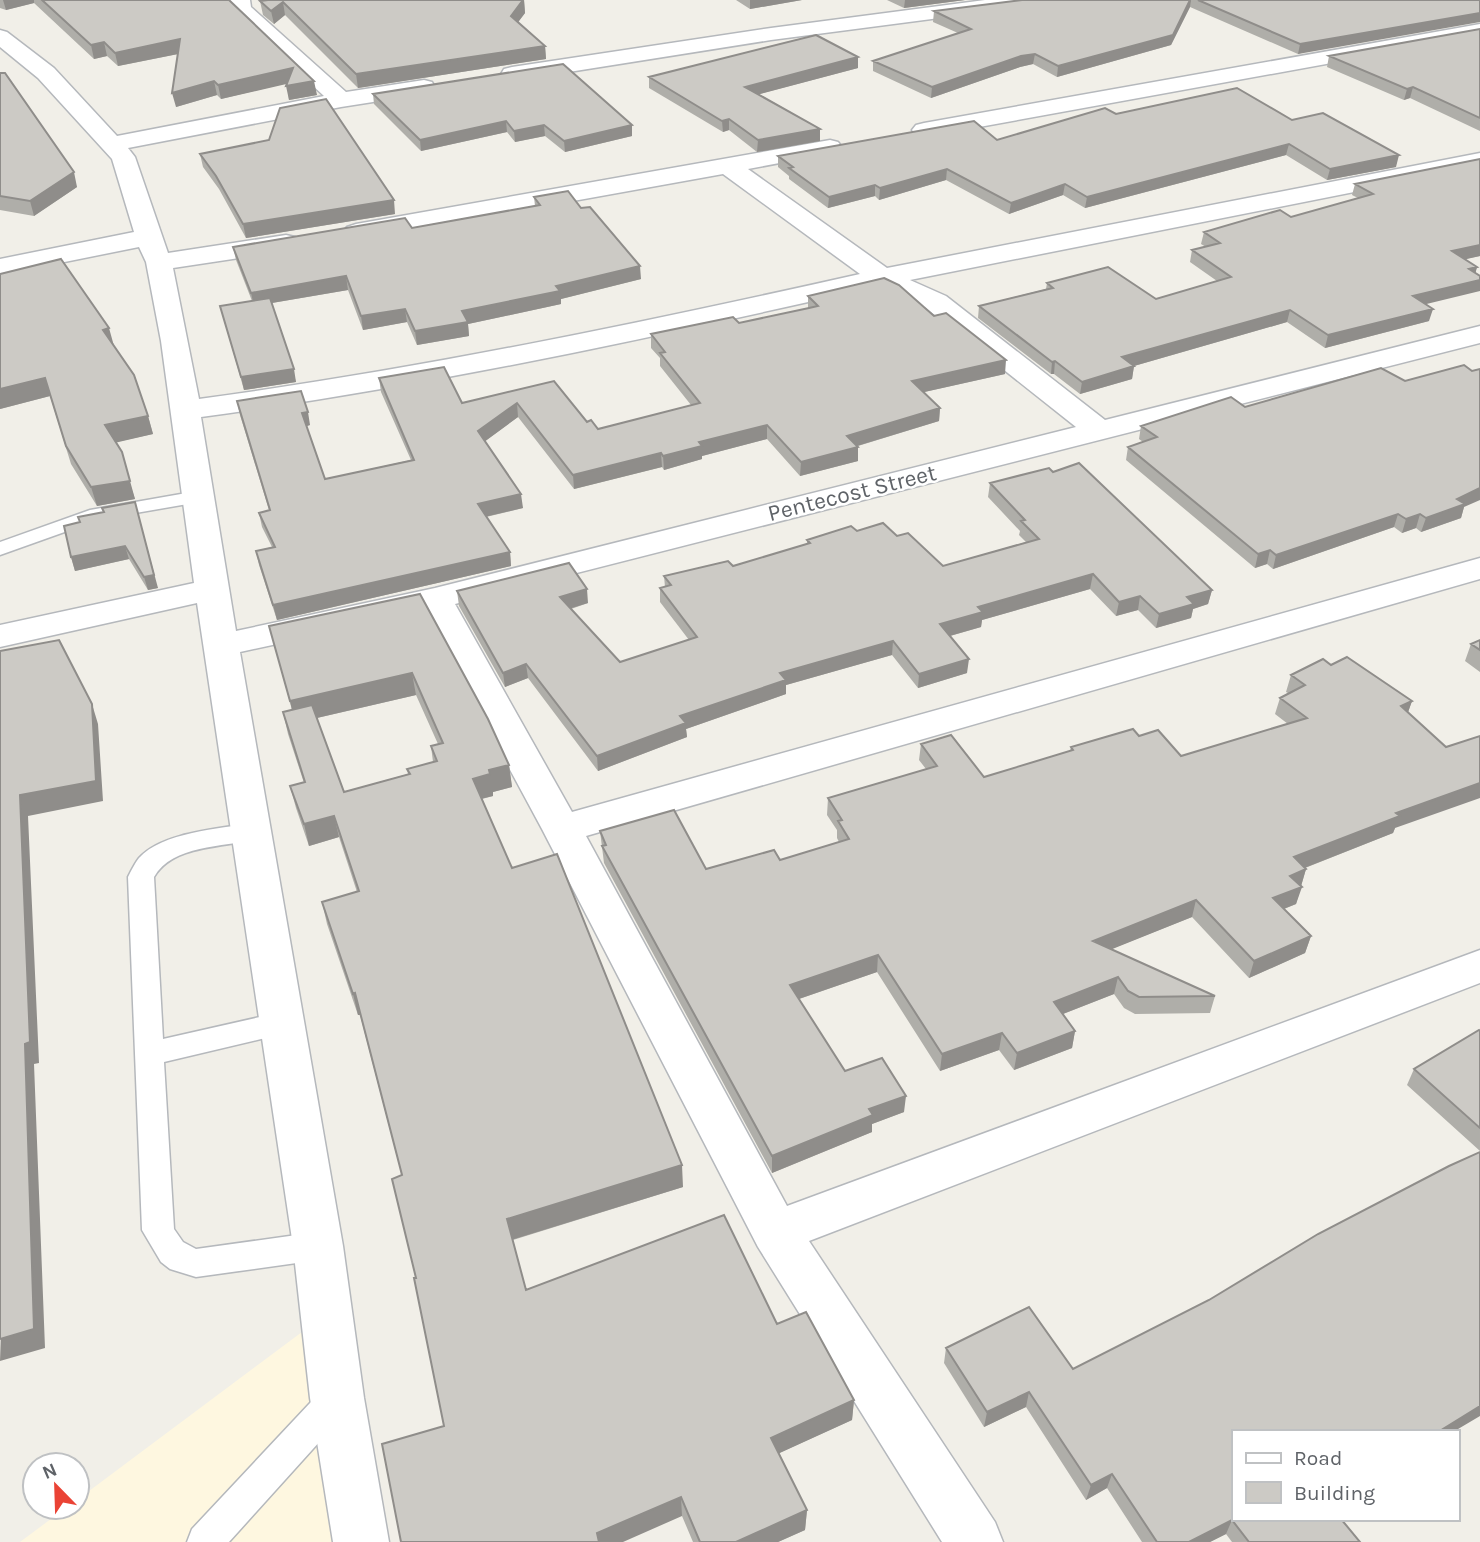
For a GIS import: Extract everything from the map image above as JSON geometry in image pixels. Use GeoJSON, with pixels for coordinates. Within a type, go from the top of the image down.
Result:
{"type":"FeatureCollection","features":[{"type":"Feature","properties":{"kind":"street"},"geometry":{"type":"LineString","coordinates":[[489,77],[771,34],[1032,0]]}},
{"type":"Feature","properties":{"kind":"street"},"geometry":{"type":"LineString","coordinates":[[240,4],[264,5]]}},
{"type":"Feature","properties":{"kind":"street"},"geometry":{"type":"LineString","coordinates":[[240,4],[341,100]]}},
{"type":"Feature","properties":{"kind":"street"},"geometry":{"type":"LineString","coordinates":[[901,134],[1480,30]]}},
{"type":"Feature","properties":{"kind":"street"},"geometry":{"type":"LineString","coordinates":[[0,36],[46,73],[123,157],[154,250],[186,410],[212,589],[318,1246],[337,1398],[361,1542]]}},
{"type":"Feature","properties":{"kind":"street"},"geometry":{"type":"LineString","coordinates":[[113,144],[341,100],[449,83]]}},
{"type":"Feature","properties":{"kind":"street"},"geometry":{"type":"LineString","coordinates":[[329,236],[848,144]]}},
{"type":"Feature","properties":{"kind":"street"},"geometry":{"type":"LineString","coordinates":[[186,410],[312,393],[646,330],[882,277],[1480,160]]}},
{"type":"Feature","properties":{"kind":"street"},"geometry":{"type":"LineString","coordinates":[[728,166],[882,277],[936,302],[1099,430]]}},
{"type":"Feature","properties":{"kind":"street"},"geometry":{"type":"LineString","coordinates":[[0,267],[154,250],[302,240]]}},
{"type":"Feature","properties":{"kind":"street","name":"Pentecost Street"},"geometry":{"type":"LineString","coordinates":[[222,645],[435,599],[1480,334]]}},
{"type":"Feature","properties":{"kind":"street"},"geometry":{"type":"LineString","coordinates":[[562,829],[1480,568]]}},
{"type":"Feature","properties":{"kind":"street"},"geometry":{"type":"LineString","coordinates":[[0,636],[212,589]]}},
{"type":"Feature","properties":{"kind":"street"},"geometry":{"type":"LineString","coordinates":[[435,599],[562,829],[775,1233],[975,1542]]}},
{"type":"Feature","properties":{"kind":"street"},"geometry":{"type":"LineString","coordinates":[[775,1233],[1480,966]]}},
{"type":"Feature","properties":{"kind":"lane"},"geometry":{"type":"LineString","coordinates":[[0,550],[79,519],[198,496]]}},
{"type":"Feature","properties":{"kind":"lane"},"geometry":{"type":"LineString","coordinates":[[252,832],[175,848],[159,854],[145,865],[141,877],[158,1230],[167,1251],[179,1259],[196,1263],[318,1246]]}},
{"type":"Feature","properties":{"kind":"lane"},"geometry":{"type":"LineString","coordinates":[[149,1054],[282,1023]]}},
{"type":"Feature","properties":{"kind":"lane"},"geometry":{"type":"LineString","coordinates":[[205,1542],[337,1398]]}},
{"type":"Feature","properties":{"kind":"shaded area"},"geometry":{"type":"Polygon","coordinates":[[[302,1332],[334,1542],[20,1542],[48,1521],[91,1521],[91,1490],[302,1332]]]}},
{"type":"Feature","properties":{"kind":"building"},"geometry":{"type":"Polygon","coordinates":[[[42,0],[229,0],[314,81],[286,86],[293,68],[218,85],[214,81],[172,93],[180,39],[115,53],[104,42],[91,45],[42,0]]]}},
{"type":"Feature","properties":{"kind":"building"},"geometry":{"type":"Polygon","coordinates":[[[523,0],[511,16],[545,46],[356,74],[283,2],[271,11],[260,1],[523,0]]]}},
{"type":"Feature","properties":{"kind":"building"},"geometry":{"type":"Polygon","coordinates":[[[1022,0],[1190,0],[1173,35],[1058,66],[1035,54],[1021,56],[932,87],[873,61],[971,29],[934,11],[1022,0]]]}},
{"type":"Feature","properties":{"kind":"building"},"geometry":{"type":"Polygon","coordinates":[[[1198,0],[1480,0],[1480,13],[1300,44],[1198,0]]]}},
{"type":"Feature","properties":{"kind":"building"},"geometry":{"type":"Polygon","coordinates":[[[1480,29],[1480,118],[1413,87],[1407,89],[1329,56],[1480,29]]]}},
{"type":"Feature","properties":{"kind":"building"},"geometry":{"type":"Polygon","coordinates":[[[816,35],[858,57],[745,87],[820,129],[758,140],[729,119],[722,121],[649,77],[816,35]]]}},
{"type":"Feature","properties":{"kind":"building"},"geometry":{"type":"Polygon","coordinates":[[[563,64],[632,125],[564,141],[544,125],[514,131],[506,121],[420,140],[373,94],[563,64]]]}},
{"type":"Feature","properties":{"kind":"building"},"geometry":{"type":"Polygon","coordinates":[[[0,73],[5,73],[74,172],[30,201],[0,196],[0,73]]]}},
{"type":"Feature","properties":{"kind":"building"},"geometry":{"type":"Polygon","coordinates":[[[1237,88],[1292,120],[1323,113],[1399,155],[1330,169],[1289,144],[1087,197],[1065,184],[1011,203],[947,169],[880,188],[875,185],[829,197],[789,168],[793,167],[778,156],[974,121],[997,140],[1105,108],[1116,114],[1237,88]]]}},
{"type":"Feature","properties":{"kind":"building"},"geometry":{"type":"Polygon","coordinates":[[[326,99],[394,200],[243,224],[216,176],[200,154],[269,140],[280,108],[326,99]]]}},
{"type":"Feature","properties":{"kind":"building"},"geometry":{"type":"Polygon","coordinates":[[[1480,159],[1480,245],[1452,251],[1477,267],[1469,269],[1480,276],[1480,280],[1413,296],[1433,309],[1328,335],[1290,310],[1122,357],[1134,366],[1082,382],[979,306],[1053,288],[1047,283],[1108,267],[1156,299],[1231,277],[1192,250],[1220,243],[1204,232],[1280,210],[1291,217],[1373,194],[1355,184],[1480,159]]]}},
{"type":"Feature","properties":{"kind":"building"},"geometry":{"type":"Polygon","coordinates":[[[568,191],[581,208],[590,207],[640,266],[556,286],[560,291],[462,311],[468,322],[415,331],[405,309],[361,316],[346,276],[251,293],[233,247],[405,218],[412,228],[540,205],[534,197],[568,191]]]}},
{"type":"Feature","properties":{"kind":"building"},"geometry":{"type":"Polygon","coordinates":[[[61,259],[109,328],[103,330],[134,375],[148,416],[105,425],[122,452],[130,481],[91,487],[66,446],[45,378],[0,389],[0,274],[61,259]]]}},
{"type":"Feature","properties":{"kind":"building"},"geometry":{"type":"Polygon","coordinates":[[[884,278],[899,285],[934,316],[946,313],[1006,360],[912,381],[940,408],[847,436],[858,447],[801,462],[767,425],[699,442],[702,446],[663,456],[661,453],[573,475],[517,403],[478,431],[521,494],[478,504],[510,552],[273,605],[256,551],[275,547],[259,513],[270,510],[237,401],[301,391],[308,412],[302,413],[325,479],[414,460],[379,378],[444,367],[462,403],[554,381],[587,422],[591,420],[598,429],[700,403],[660,353],[665,352],[651,334],[733,317],[739,323],[818,306],[808,296],[884,278]]]}},
{"type":"Feature","properties":{"kind":"building"},"geometry":{"type":"Polygon","coordinates":[[[270,298],[294,369],[241,377],[220,306],[270,298]]]}},
{"type":"Feature","properties":{"kind":"building"},"geometry":{"type":"Polygon","coordinates":[[[1464,365],[1472,371],[1480,369],[1480,488],[1457,499],[1465,504],[1426,518],[1420,514],[1406,519],[1398,514],[1276,555],[1270,550],[1258,554],[1128,447],[1157,437],[1141,426],[1231,397],[1245,407],[1381,368],[1405,381],[1464,365]]]}},
{"type":"Feature","properties":{"kind":"building"},"geometry":{"type":"Polygon","coordinates":[[[1079,463],[1212,590],[1187,597],[1194,604],[1159,614],[1140,596],[1119,602],[1093,574],[978,607],[983,612],[940,624],[969,659],[919,674],[893,641],[780,673],[786,680],[680,716],[686,723],[597,756],[526,664],[503,673],[457,591],[569,563],[587,589],[560,597],[620,662],[697,637],[660,588],[671,585],[664,576],[728,561],[733,566],[810,543],[807,540],[851,526],[857,531],[883,523],[897,536],[908,533],[943,566],[1039,539],[990,483],[1049,468],[1053,472],[1079,463]]]}},
{"type":"Feature","properties":{"kind":"building"},"geometry":{"type":"Polygon","coordinates":[[[135,502],[154,575],[144,577],[125,546],[71,557],[64,526],[80,522],[78,517],[104,512],[102,508],[135,502]]]}},
{"type":"Feature","properties":{"kind":"building"},"geometry":{"type":"Polygon","coordinates":[[[420,594],[488,719],[509,765],[489,770],[490,774],[473,779],[512,868],[557,854],[682,1165],[507,1219],[526,1290],[724,1215],[777,1324],[806,1312],[854,1400],[771,1438],[807,1510],[736,1542],[700,1542],[681,1497],[597,1533],[599,1542],[401,1542],[382,1444],[444,1426],[416,1278],[392,1179],[402,1175],[355,993],[353,994],[322,902],[359,891],[334,816],[304,824],[290,786],[305,782],[283,712],[312,705],[344,792],[410,774],[407,769],[437,761],[431,746],[443,743],[412,673],[290,701],[269,626],[420,594]]]}},
{"type":"Feature","properties":{"kind":"building"},"geometry":{"type":"Polygon","coordinates":[[[59,640],[92,704],[96,781],[20,795],[30,1042],[25,1044],[34,1329],[0,1339],[0,651],[59,640]]]}},
{"type":"Feature","properties":{"kind":"building"},"geometry":{"type":"Polygon","coordinates":[[[1480,640],[1480,650],[1471,644],[1480,640]]]}},
{"type":"Feature","properties":{"kind":"building"},"geometry":{"type":"Polygon","coordinates":[[[1347,657],[1412,701],[1401,706],[1446,747],[1480,736],[1480,783],[1396,813],[1400,816],[1294,857],[1306,869],[1290,876],[1302,887],[1273,898],[1311,936],[1254,961],[1196,900],[1093,941],[1215,996],[1139,997],[1128,991],[1118,977],[1054,1002],[1075,1031],[1017,1053],[1002,1033],[942,1054],[878,955],[790,985],[845,1071],[882,1058],[906,1096],[869,1109],[873,1115],[772,1156],[602,846],[606,845],[600,831],[674,810],[706,869],[774,850],[780,860],[849,839],[838,821],[842,820],[828,798],[937,766],[921,744],[951,735],[984,777],[1133,729],[1139,736],[1158,730],[1181,756],[1307,718],[1280,698],[1305,685],[1291,675],[1323,659],[1331,665],[1347,657]]]}},
{"type":"Feature","properties":{"kind":"building"},"geometry":{"type":"Polygon","coordinates":[[[1480,1031],[1480,1128],[1414,1069],[1480,1031]]]}},
{"type":"Feature","properties":{"kind":"building"},"geometry":{"type":"Polygon","coordinates":[[[1480,1152],[1480,1406],[1441,1430],[1232,1430],[1232,1520],[1189,1542],[1157,1542],[1112,1474],[1091,1485],[1029,1392],[987,1412],[946,1348],[1029,1307],[1073,1369],[1209,1300],[1318,1234],[1480,1152]]]}},
{"type":"Feature","properties":{"kind":"building"},"geometry":{"type":"Polygon","coordinates":[[[1233,1521],[1343,1521],[1360,1542],[1249,1542],[1233,1521]]]}}]}
